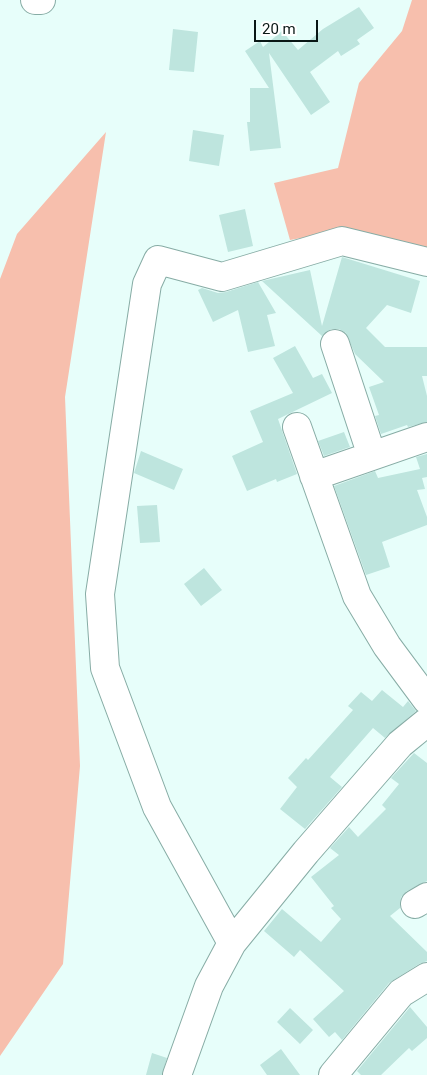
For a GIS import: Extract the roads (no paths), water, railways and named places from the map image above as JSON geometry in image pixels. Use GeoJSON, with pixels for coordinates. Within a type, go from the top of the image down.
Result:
{"type":"FeatureCollection","features":[{"type":"Feature","properties":{"kind":"street"},"geometry":{"type":"LineString","coordinates":[[35,0],[41,0]]}},
{"type":"Feature","properties":{"kind":"street"},"geometry":{"type":"LineString","coordinates":[[232,943],[157,807],[105,668],[100,594],[147,284],[158,260],[222,277],[342,241],[427,262]]}},
{"type":"Feature","properties":{"kind":"street"},"geometry":{"type":"LineString","coordinates":[[335,344],[372,456]]}},
{"type":"Feature","properties":{"kind":"street"},"geometry":{"type":"LineString","coordinates":[[297,427],[357,596],[387,646],[427,700]]}},
{"type":"Feature","properties":{"kind":"street"},"geometry":{"type":"LineString","coordinates":[[314,476],[427,438]]}},
{"type":"Feature","properties":{"kind":"street"},"geometry":{"type":"LineString","coordinates":[[178,1075],[209,986],[232,943],[306,852],[400,744],[427,722]]}},
{"type":"Feature","properties":{"kind":"street"},"geometry":{"type":"LineString","coordinates":[[333,1075],[401,993],[427,977]]}}]}
